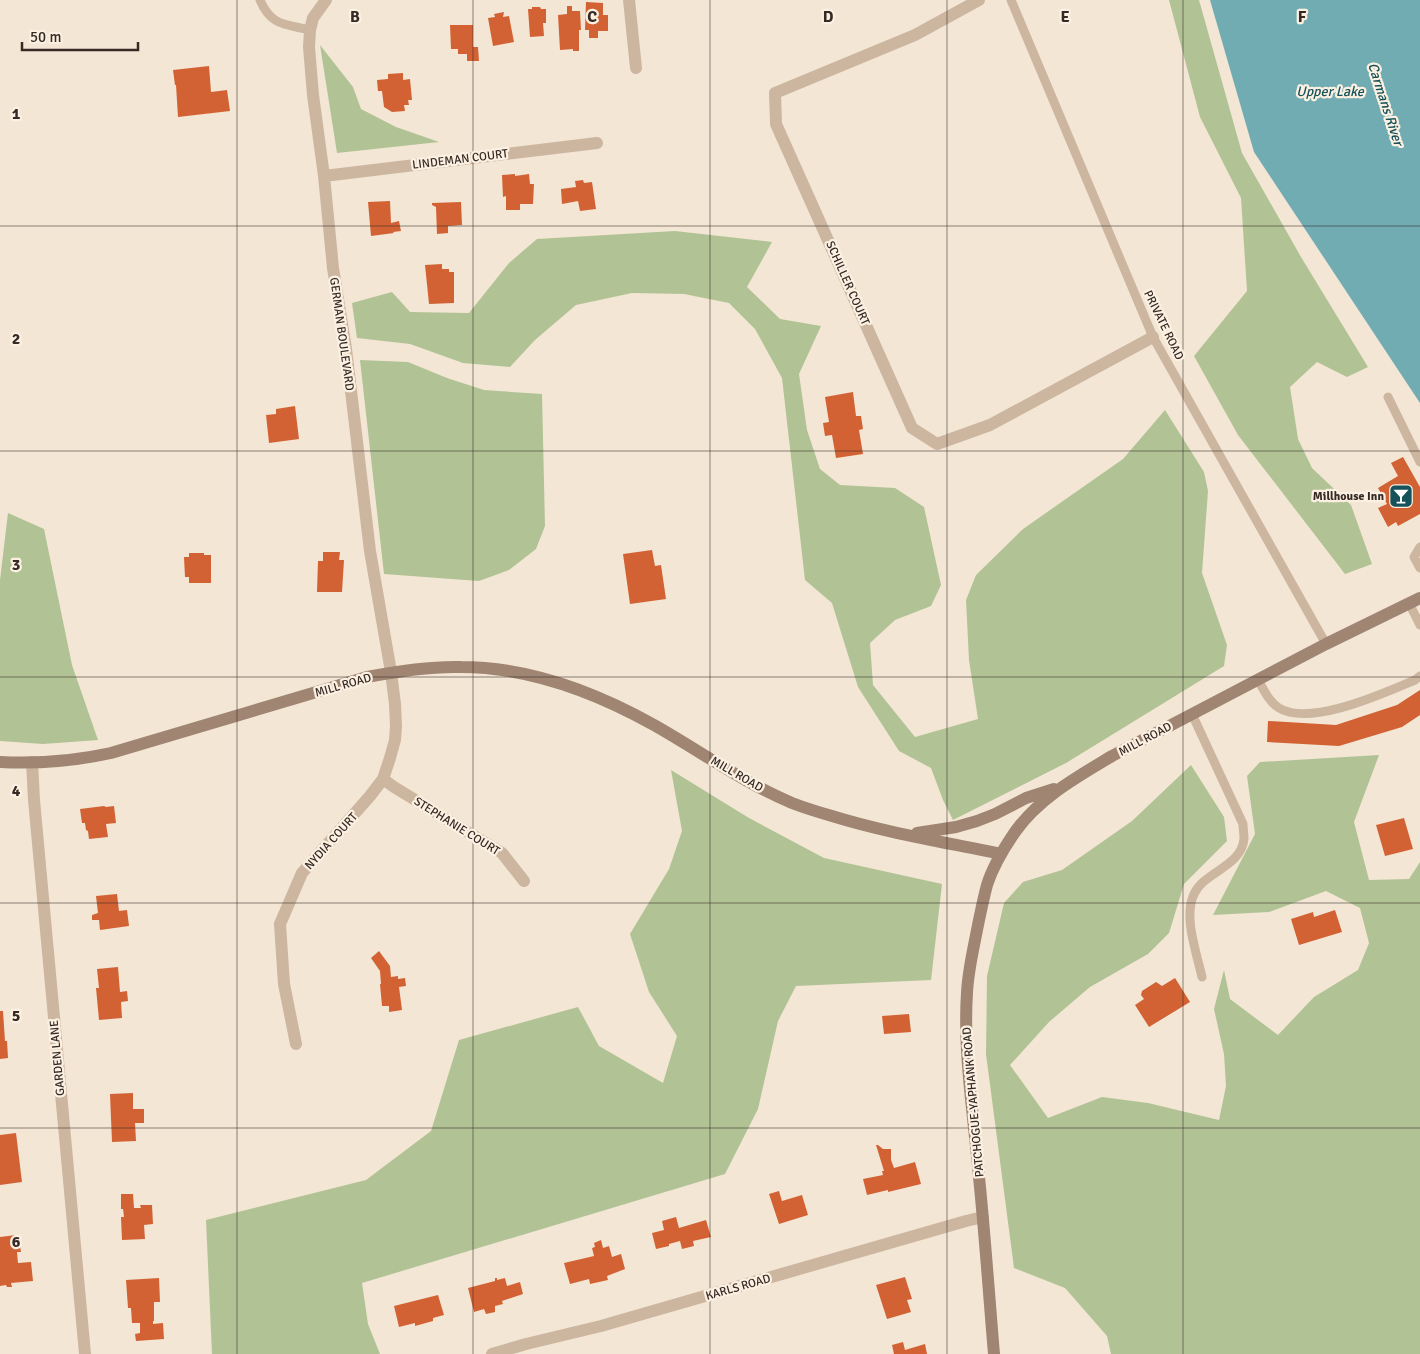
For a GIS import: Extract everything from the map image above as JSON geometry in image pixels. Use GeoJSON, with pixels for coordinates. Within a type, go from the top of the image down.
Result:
{"type":"FeatureCollection","features":[{"type":"Feature","properties":{"kind":"main road","name":"MILL ROAD"},"geometry":{"type":"LineString","coordinates":[[0,762],[32,762],[83,758],[111,753],[367,677],[391,672],[439,668],[504,670],[580,690],[631,713],[752,782],[793,803],[844,820],[902,835],[1001,854],[1030,813],[1066,785],[1112,756],[1326,644],[1415,601]]}},
{"type":"Feature","properties":{"kind":"main road"},"geometry":{"type":"LineString","coordinates":[[902,835],[956,828],[995,814],[1026,798],[1066,785]]}},
{"type":"Feature","properties":{"kind":"main road","name":"PATCHOGUE-YAPHANK ROAD"},"geometry":{"type":"LineString","coordinates":[[994,1354],[969,1070],[966,1015],[969,970],[984,898],[990,878],[1001,854]]}},
{"type":"Feature","properties":{"kind":"street","name":"GERMAN BOULEVARD"},"geometry":{"type":"LineString","coordinates":[[326,0],[313,18],[310,30],[309,47],[313,95],[324,176],[333,268],[346,349],[370,552],[391,672]]}},
{"type":"Feature","properties":{"kind":"street"},"geometry":{"type":"LineString","coordinates":[[629,0],[636,68]]}},
{"type":"Feature","properties":{"kind":"street","name":"SCHILLER COURT"},"geometry":{"type":"LineString","coordinates":[[979,0],[915,35],[775,93],[776,124],[912,428],[938,444],[990,425],[1153,337]]}},
{"type":"Feature","properties":{"kind":"street","name":"LINDEMAN COURT"},"geometry":{"type":"LineString","coordinates":[[324,176],[597,143]]}},
{"type":"Feature","properties":{"kind":"street","name":"NYDIA COURT"},"geometry":{"type":"LineString","coordinates":[[296,1044],[284,984],[280,924],[302,873],[383,779],[390,758],[396,726],[391,672]]}},
{"type":"Feature","properties":{"kind":"street","name":"GARDEN LANE"},"geometry":{"type":"LineString","coordinates":[[32,762],[85,1354]]}},
{"type":"Feature","properties":{"kind":"street","name":"STEPHANIE COURT"},"geometry":{"type":"LineString","coordinates":[[383,779],[502,853],[524,881]]}},
{"type":"Feature","properties":{"kind":"street","name":"KARLS ROAD"},"geometry":{"type":"LineString","coordinates":[[492,1354],[601,1326],[983,1217]]}},
{"type":"Feature","properties":{"kind":"lane"},"geometry":{"type":"LineString","coordinates":[[260,0],[271,19],[278,23],[310,30]]}},
{"type":"Feature","properties":{"kind":"lane","name":"PRIVATE ROAD"},"geometry":{"type":"LineString","coordinates":[[1011,0],[1153,337],[1326,644]]}},
{"type":"Feature","properties":{"kind":"lane"},"geometry":{"type":"LineString","coordinates":[[1388,397],[1420,462]]}},
{"type":"Feature","properties":{"kind":"lane"},"geometry":{"type":"LineString","coordinates":[[1420,548],[1414,557],[1420,568]]}},
{"type":"Feature","properties":{"kind":"lane"},"geometry":{"type":"LineString","coordinates":[[1415,601],[1420,625]]}},
{"type":"Feature","properties":{"kind":"lane"},"geometry":{"type":"LineString","coordinates":[[1258,680],[1272,702],[1279,708],[1287,712],[1303,714],[1330,710],[1376,696],[1415,680],[1420,676]]}},
{"type":"Feature","properties":{"kind":"lane"},"geometry":{"type":"LineString","coordinates":[[1192,714],[1243,824],[1244,839],[1240,852],[1231,863],[1212,874],[1194,894],[1191,904],[1190,922],[1202,977]]}},
{"type":"Feature","properties":{"kind":"green space"},"geometry":{"type":"Polygon","coordinates":[[[1169,0],[1199,0],[1242,153],[1301,257],[1368,367],[1347,377],[1317,362],[1290,387],[1298,439],[1312,468],[1351,505],[1372,564],[1345,574],[1238,435],[1194,356],[1247,291],[1241,198],[1200,117],[1169,0]]]}},
{"type":"Feature","properties":{"kind":"green space"},"geometry":{"type":"Polygon","coordinates":[[[320,45],[353,87],[361,109],[396,127],[439,142],[337,153],[320,45]]]}},
{"type":"Feature","properties":{"kind":"green space"},"geometry":{"type":"Polygon","coordinates":[[[675,231],[772,242],[747,287],[780,319],[821,326],[799,374],[807,430],[820,469],[840,485],[895,488],[924,507],[941,585],[931,606],[895,620],[870,643],[873,685],[915,737],[978,719],[969,660],[966,600],[976,575],[1023,529],[1123,459],[1165,410],[1204,472],[1208,491],[1202,573],[1227,645],[1224,666],[1066,763],[953,820],[931,768],[899,751],[858,687],[832,603],[805,580],[782,378],[755,329],[729,303],[684,294],[632,293],[576,305],[535,340],[510,367],[463,363],[410,344],[357,338],[352,303],[392,292],[410,312],[469,313],[509,263],[537,239],[675,231]]]}},
{"type":"Feature","properties":{"kind":"green space"},"geometry":{"type":"Polygon","coordinates":[[[360,360],[408,362],[447,378],[484,390],[542,394],[545,526],[536,549],[509,570],[479,581],[384,574],[360,360]]]}},
{"type":"Feature","properties":{"kind":"green space"},"geometry":{"type":"Polygon","coordinates":[[[8,513],[44,529],[72,665],[98,740],[43,744],[0,741],[0,580],[8,513]]]}},
{"type":"Feature","properties":{"kind":"green space"},"geometry":{"type":"Polygon","coordinates":[[[1379,755],[1354,822],[1369,880],[1409,879],[1420,862],[1420,1354],[1111,1354],[1107,1336],[1065,1288],[1014,1268],[986,1054],[987,976],[1004,903],[1023,882],[1062,870],[1132,821],[1191,765],[1224,817],[1227,841],[1184,884],[1169,933],[1148,954],[1090,987],[1049,1022],[1010,1065],[1048,1118],[1102,1097],[1148,1103],[1219,1120],[1226,1086],[1224,1054],[1214,1009],[1224,970],[1230,999],[1278,1035],[1314,997],[1358,970],[1369,943],[1360,908],[1326,891],[1269,912],[1213,915],[1255,834],[1247,776],[1260,762],[1379,755]]]}},
{"type":"Feature","properties":{"kind":"green space"},"geometry":{"type":"Polygon","coordinates":[[[671,770],[749,818],[824,858],[942,884],[931,980],[796,986],[778,1021],[758,1109],[725,1174],[362,1283],[368,1324],[380,1354],[212,1354],[206,1220],[366,1180],[431,1131],[459,1040],[578,1007],[599,1046],[663,1083],[677,1036],[649,992],[630,934],[669,869],[682,831],[671,770]]]}},
{"type":"Feature","properties":{"kind":"water","name":"Upper Lake"},"geometry":{"type":"Polygon","coordinates":[[[1210,0],[1420,0],[1420,403],[1254,152],[1210,0]]]}},
{"type":"Feature","properties":{"kind":"building"},"geometry":{"type":"Polygon","coordinates":[[[586,2],[603,3],[603,15],[608,15],[608,31],[598,31],[598,38],[589,38],[589,30],[585,30],[586,2]]]}},
{"type":"Feature","properties":{"kind":"building"},"geometry":{"type":"Polygon","coordinates":[[[567,6],[572,6],[572,11],[580,11],[579,51],[573,51],[573,49],[560,50],[558,15],[567,14],[567,6]]]}},
{"type":"Feature","properties":{"kind":"building"},"geometry":{"type":"Polygon","coordinates":[[[532,7],[546,9],[546,23],[543,23],[544,36],[530,37],[528,9],[532,9],[532,7]]]}},
{"type":"Feature","properties":{"kind":"building"},"geometry":{"type":"Polygon","coordinates":[[[504,12],[503,17],[509,16],[514,42],[493,46],[488,18],[495,17],[494,14],[504,12]]]}},
{"type":"Feature","properties":{"kind":"building"},"geometry":{"type":"Polygon","coordinates":[[[450,25],[473,25],[473,47],[478,47],[479,61],[467,61],[467,54],[458,54],[458,49],[451,49],[450,25]]]}},
{"type":"Feature","properties":{"kind":"building"},"geometry":{"type":"Polygon","coordinates":[[[209,66],[211,92],[227,90],[230,111],[178,117],[173,70],[209,66]]]}},
{"type":"Feature","properties":{"kind":"building"},"geometry":{"type":"Polygon","coordinates":[[[403,73],[403,80],[410,79],[412,100],[408,100],[409,105],[404,105],[405,111],[392,112],[384,107],[382,91],[378,91],[377,80],[388,79],[388,74],[403,73]]]}},
{"type":"Feature","properties":{"kind":"building"},"geometry":{"type":"Polygon","coordinates":[[[515,174],[515,176],[529,174],[530,184],[534,184],[533,204],[520,204],[520,210],[506,210],[506,196],[503,197],[502,175],[515,174]]]}},
{"type":"Feature","properties":{"kind":"building"},"geometry":{"type":"Polygon","coordinates":[[[583,180],[584,183],[592,182],[596,209],[580,211],[578,201],[562,204],[561,189],[576,187],[575,181],[583,180]]]}},
{"type":"Feature","properties":{"kind":"building"},"geometry":{"type":"Polygon","coordinates":[[[390,201],[391,223],[399,221],[401,231],[371,236],[368,202],[390,201]]]}},
{"type":"Feature","properties":{"kind":"building"},"geometry":{"type":"Polygon","coordinates":[[[461,202],[462,225],[448,226],[448,233],[437,234],[436,207],[432,203],[461,202]]]}},
{"type":"Feature","properties":{"kind":"building"},"geometry":{"type":"Polygon","coordinates":[[[442,264],[442,269],[449,269],[449,272],[454,272],[454,303],[429,304],[425,265],[442,264]]]}},
{"type":"Feature","properties":{"kind":"building"},"geometry":{"type":"Polygon","coordinates":[[[853,392],[856,416],[861,416],[863,429],[859,430],[863,454],[836,458],[832,435],[825,436],[823,423],[829,422],[825,397],[853,392]]]}},
{"type":"Feature","properties":{"kind":"building"},"geometry":{"type":"Polygon","coordinates":[[[295,406],[299,439],[269,443],[266,415],[276,414],[276,409],[295,406]]]}},
{"type":"Feature","properties":{"kind":"building","name":"Millhouse Inn"},"geometry":{"type":"Polygon","coordinates":[[[1403,457],[1420,487],[1420,514],[1398,526],[1396,522],[1388,527],[1378,508],[1387,504],[1378,488],[1398,476],[1391,463],[1403,457]]]}},
{"type":"Feature","properties":{"kind":"building"},"geometry":{"type":"Polygon","coordinates":[[[652,550],[655,566],[661,565],[666,599],[630,604],[623,554],[652,550]]]}},
{"type":"Feature","properties":{"kind":"building"},"geometry":{"type":"Polygon","coordinates":[[[323,552],[340,552],[339,560],[344,560],[342,592],[317,592],[318,561],[323,561],[323,552]]]}},
{"type":"Feature","properties":{"kind":"building"},"geometry":{"type":"Polygon","coordinates":[[[189,553],[211,555],[211,583],[189,583],[189,577],[185,577],[184,557],[189,557],[189,553]]]}},
{"type":"Feature","properties":{"kind":"building"},"geometry":{"type":"Polygon","coordinates":[[[1420,690],[1420,715],[1402,727],[1339,746],[1267,742],[1268,721],[1336,725],[1397,705],[1420,690]]]}},
{"type":"Feature","properties":{"kind":"building"},"geometry":{"type":"Polygon","coordinates":[[[114,806],[116,823],[106,824],[108,837],[89,839],[85,823],[82,823],[80,809],[114,806]]]}},
{"type":"Feature","properties":{"kind":"building"},"geometry":{"type":"Polygon","coordinates":[[[1404,818],[1413,849],[1385,856],[1376,825],[1404,818]]]}},
{"type":"Feature","properties":{"kind":"building"},"geometry":{"type":"Polygon","coordinates":[[[117,894],[119,911],[127,910],[129,926],[100,930],[99,920],[92,920],[92,915],[98,913],[96,896],[117,894]]]}},
{"type":"Feature","properties":{"kind":"building"},"geometry":{"type":"Polygon","coordinates":[[[1335,910],[1342,932],[1299,945],[1291,919],[1313,912],[1314,917],[1335,910]]]}},
{"type":"Feature","properties":{"kind":"building"},"geometry":{"type":"Polygon","coordinates":[[[379,951],[390,966],[391,977],[405,978],[406,986],[399,987],[402,1010],[389,1012],[389,1006],[382,1006],[380,971],[371,958],[379,951]]]}},
{"type":"Feature","properties":{"kind":"building"},"geometry":{"type":"Polygon","coordinates":[[[118,967],[120,992],[127,991],[128,1001],[121,1002],[122,1018],[99,1020],[96,988],[99,988],[97,969],[118,967]]]}},
{"type":"Feature","properties":{"kind":"building"},"geometry":{"type":"Polygon","coordinates":[[[1175,978],[1190,1002],[1149,1027],[1135,1005],[1144,999],[1141,995],[1142,991],[1156,982],[1162,986],[1175,978]]]}},
{"type":"Feature","properties":{"kind":"building"},"geometry":{"type":"Polygon","coordinates":[[[0,1011],[3,1011],[8,1058],[0,1059],[0,1011]]]}},
{"type":"Feature","properties":{"kind":"building"},"geometry":{"type":"Polygon","coordinates":[[[909,1014],[911,1032],[884,1034],[882,1016],[909,1014]]]}},
{"type":"Feature","properties":{"kind":"building"},"geometry":{"type":"Polygon","coordinates":[[[133,1093],[133,1109],[144,1109],[144,1123],[135,1123],[136,1141],[112,1142],[110,1094],[133,1093]]]}},
{"type":"Feature","properties":{"kind":"building"},"geometry":{"type":"Polygon","coordinates":[[[16,1133],[22,1182],[0,1185],[0,1135],[16,1133]]]}},
{"type":"Feature","properties":{"kind":"building"},"geometry":{"type":"Polygon","coordinates":[[[876,1145],[883,1149],[891,1149],[891,1160],[894,1168],[915,1162],[921,1184],[867,1195],[863,1179],[883,1175],[882,1171],[884,1171],[876,1145]]]}},
{"type":"Feature","properties":{"kind":"building"},"geometry":{"type":"Polygon","coordinates":[[[779,1191],[782,1201],[802,1195],[808,1215],[779,1224],[769,1194],[779,1191]]]}},
{"type":"Feature","properties":{"kind":"building"},"geometry":{"type":"Polygon","coordinates":[[[121,1194],[133,1194],[134,1208],[141,1208],[140,1205],[152,1205],[153,1224],[144,1225],[145,1239],[122,1240],[121,1217],[124,1217],[123,1209],[121,1209],[121,1194]]]}},
{"type":"Feature","properties":{"kind":"building"},"geometry":{"type":"Polygon","coordinates":[[[676,1217],[679,1228],[706,1220],[711,1237],[693,1241],[694,1246],[682,1249],[680,1241],[656,1249],[652,1233],[664,1230],[662,1221],[676,1217]]]}},
{"type":"Feature","properties":{"kind":"building"},"geometry":{"type":"Polygon","coordinates":[[[16,1235],[17,1245],[20,1246],[21,1252],[17,1252],[18,1263],[31,1262],[33,1281],[11,1283],[12,1287],[0,1286],[0,1237],[16,1235]]]}},
{"type":"Feature","properties":{"kind":"building"},"geometry":{"type":"Polygon","coordinates":[[[601,1240],[603,1248],[609,1246],[612,1257],[621,1254],[625,1269],[607,1276],[608,1280],[590,1284],[589,1279],[570,1284],[564,1263],[594,1256],[592,1248],[595,1247],[594,1243],[601,1240]]]}},
{"type":"Feature","properties":{"kind":"building"},"geometry":{"type":"Polygon","coordinates":[[[905,1277],[912,1299],[907,1300],[911,1312],[887,1319],[876,1285],[905,1277]]]}},
{"type":"Feature","properties":{"kind":"building"},"geometry":{"type":"Polygon","coordinates":[[[159,1278],[160,1302],[154,1302],[153,1324],[163,1323],[164,1339],[136,1341],[135,1334],[140,1333],[140,1323],[132,1323],[131,1308],[128,1308],[126,1280],[159,1278]]]}},
{"type":"Feature","properties":{"kind":"building"},"geometry":{"type":"Polygon","coordinates":[[[495,1278],[497,1280],[505,1278],[507,1286],[520,1282],[523,1294],[502,1301],[503,1304],[495,1306],[495,1312],[486,1314],[484,1309],[474,1312],[468,1288],[495,1281],[495,1278]]]}},
{"type":"Feature","properties":{"kind":"building"},"geometry":{"type":"Polygon","coordinates":[[[438,1295],[444,1315],[433,1318],[433,1321],[415,1326],[415,1323],[399,1327],[394,1306],[438,1295]]]}},
{"type":"Feature","properties":{"kind":"building"},"geometry":{"type":"Polygon","coordinates":[[[903,1342],[905,1350],[925,1344],[927,1354],[894,1354],[892,1345],[903,1342]]]}},
{"type":"Feature","properties":{"kind":"place","name":"Millhouse Inn"},"geometry":{"type":"Point","coordinates":[1401,496]}},
{"type":"Feature","properties":{"kind":"water label","name":"Carmans River"},"geometry":{"type":"Point","coordinates":[1386,104]}}]}
